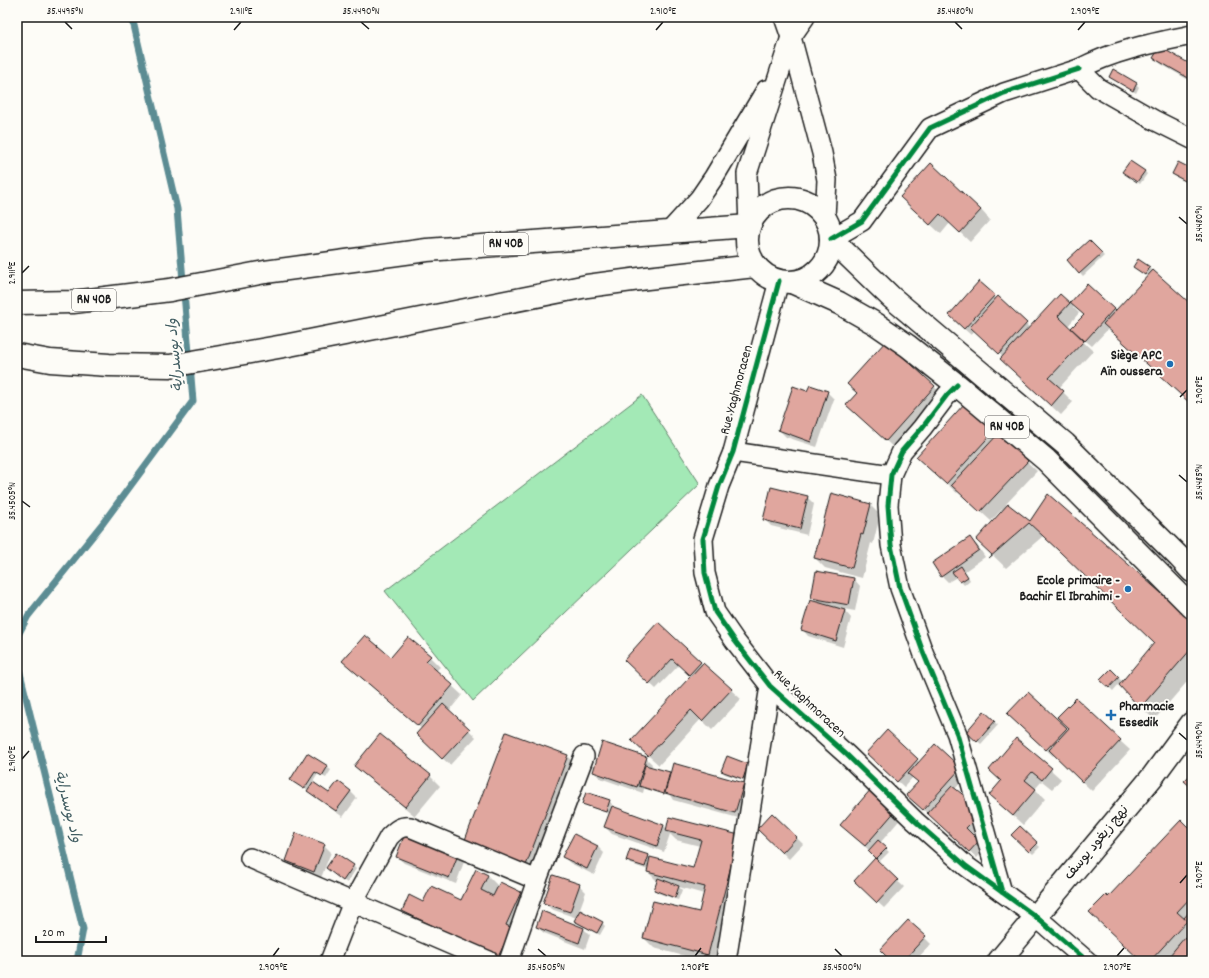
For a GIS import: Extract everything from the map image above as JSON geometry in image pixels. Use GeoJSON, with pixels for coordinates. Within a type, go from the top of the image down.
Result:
{"type":"FeatureCollection","features":[{"type":"Feature","properties":{"kind":"main road"},"geometry":{"type":"LineString","coordinates":[[17,355],[50,361],[170,366],[284,346],[587,286],[755,266],[748,253],[746,239],[749,226],[755,214],[765,204],[777,199],[791,197],[804,200],[816,207],[825,217],[830,230],[832,244],[828,259],[819,270],[808,279],[786,282]]}},
{"type":"Feature","properties":{"kind":"main road","name":"RN 40B"},"geometry":{"type":"LineString","coordinates":[[17,303],[73,302],[170,290],[265,272],[427,250],[749,226]]}},
{"type":"Feature","properties":{"kind":"main road","name":"RN 40B"},"geometry":{"type":"LineString","coordinates":[[831,239],[891,297],[1065,444],[1174,551],[1192,571]]}},
{"type":"Feature","properties":{"kind":"main road","name":"RN 40B"},"geometry":{"type":"LineString","coordinates":[[755,266],[766,276],[786,282],[839,303],[876,324],[908,346],[1046,460],[1192,607]]}},
{"type":"Feature","properties":{"kind":"main road","name":"نهج زيغود يوسف"},"geometry":{"type":"LineString","coordinates":[[999,961],[1153,776],[1192,723]]}},
{"type":"Feature","properties":{"kind":"street"},"geometry":{"type":"LineString","coordinates":[[784,17],[791,36],[822,153],[827,180],[825,217]]}},
{"type":"Feature","properties":{"kind":"street"},"geometry":{"type":"LineString","coordinates":[[749,226],[747,174],[791,36],[805,17]]}},
{"type":"Feature","properties":{"kind":"street"},"geometry":{"type":"LineString","coordinates":[[831,239],[862,221],[930,128],[1004,93],[1079,69],[1101,58],[1118,52],[1192,35]]}},
{"type":"Feature","properties":{"kind":"street"},"geometry":{"type":"LineString","coordinates":[[669,232],[699,199],[714,177],[782,63]]}},
{"type":"Feature","properties":{"kind":"street"},"geometry":{"type":"LineString","coordinates":[[1079,69],[1098,88],[1154,120],[1192,139]]}},
{"type":"Feature","properties":{"kind":"street","name":"Rue Yaghmoracen"},"geometry":{"type":"LineString","coordinates":[[786,282],[733,452],[719,486],[703,539],[705,573],[715,612],[735,641],[770,686],[847,755],[915,821],[966,866],[1035,916],[1088,961]]}},
{"type":"Feature","properties":{"kind":"street"},"geometry":{"type":"LineString","coordinates":[[957,385],[947,394],[922,428],[902,451],[891,475],[888,505],[891,545],[900,588],[923,652],[958,734],[1002,892]]}},
{"type":"Feature","properties":{"kind":"street"},"geometry":{"type":"LineString","coordinates":[[733,452],[891,475]]}},
{"type":"Feature","properties":{"kind":"street"},"geometry":{"type":"LineString","coordinates":[[726,961],[770,686]]}},
{"type":"Feature","properties":{"kind":"street"},"geometry":{"type":"LineString","coordinates":[[509,961],[537,880],[584,756]]}},
{"type":"Feature","properties":{"kind":"street"},"geometry":{"type":"LineString","coordinates":[[330,961],[353,902],[389,837],[395,830],[402,827],[410,827],[537,880]]}},
{"type":"Feature","properties":{"kind":"street"},"geometry":{"type":"LineString","coordinates":[[250,858],[489,961]]}},
{"type":"Feature","properties":{"kind":"green space"},"geometry":{"type":"Polygon","coordinates":[[[642,395],[700,484],[473,701],[385,591],[642,395]]]}},
{"type":"Feature","properties":{"kind":"building"},"geometry":{"type":"Polygon","coordinates":[[[1160,47],[1192,65],[1192,80],[1153,58],[1160,47]]]}},
{"type":"Feature","properties":{"kind":"building"},"geometry":{"type":"Polygon","coordinates":[[[1113,69],[1137,83],[1133,91],[1109,77],[1113,69]]]}},
{"type":"Feature","properties":{"kind":"building"},"geometry":{"type":"Polygon","coordinates":[[[1130,161],[1145,171],[1137,182],[1122,172],[1130,161]]]}},
{"type":"Feature","properties":{"kind":"building"},"geometry":{"type":"Polygon","coordinates":[[[1178,162],[1192,169],[1191,184],[1172,174],[1178,162]]]}},
{"type":"Feature","properties":{"kind":"building"},"geometry":{"type":"Polygon","coordinates":[[[931,163],[981,210],[960,233],[940,214],[930,225],[900,197],[931,163]]]}},
{"type":"Feature","properties":{"kind":"building"},"geometry":{"type":"Polygon","coordinates":[[[1089,240],[1102,253],[1079,274],[1067,260],[1089,240]]]}},
{"type":"Feature","properties":{"kind":"building"},"geometry":{"type":"Polygon","coordinates":[[[1138,259],[1150,267],[1145,275],[1133,267],[1138,259]]]}},
{"type":"Feature","properties":{"kind":"building","name":"Siège APC Aïn oussera"},"geometry":{"type":"Polygon","coordinates":[[[1153,270],[1192,305],[1192,405],[1103,324],[1153,270]]]}},
{"type":"Feature","properties":{"kind":"building"},"geometry":{"type":"Polygon","coordinates":[[[979,281],[995,295],[964,329],[949,315],[979,281]]]}},
{"type":"Feature","properties":{"kind":"building"},"geometry":{"type":"Polygon","coordinates":[[[1087,284],[1114,309],[1085,341],[1071,328],[1084,315],[1070,303],[1087,284]]]}},
{"type":"Feature","properties":{"kind":"building"},"geometry":{"type":"Polygon","coordinates":[[[1060,294],[1070,303],[1058,316],[1084,341],[1049,378],[1064,391],[1051,406],[1000,359],[1060,294]]]}},
{"type":"Feature","properties":{"kind":"building"},"geometry":{"type":"Polygon","coordinates":[[[998,296],[1027,323],[999,354],[970,327],[998,296]]]}},
{"type":"Feature","properties":{"kind":"building"},"geometry":{"type":"Polygon","coordinates":[[[886,341],[935,386],[886,441],[846,405],[857,393],[847,384],[886,341]]]}},
{"type":"Feature","properties":{"kind":"building"},"geometry":{"type":"Polygon","coordinates":[[[810,385],[828,391],[811,442],[778,430],[793,386],[807,391],[810,385]]]}},
{"type":"Feature","properties":{"kind":"building"},"geometry":{"type":"Polygon","coordinates":[[[965,403],[995,430],[946,484],[916,457],[965,403]]]}},
{"type":"Feature","properties":{"kind":"building"},"geometry":{"type":"Polygon","coordinates":[[[999,433],[1028,461],[980,512],[951,485],[999,433]]]}},
{"type":"Feature","properties":{"kind":"building"},"geometry":{"type":"Polygon","coordinates":[[[771,487],[808,496],[800,529],[763,520],[771,487]]]}},
{"type":"Feature","properties":{"kind":"building"},"geometry":{"type":"Polygon","coordinates":[[[831,493],[871,504],[852,568],[814,558],[831,493]]]}},
{"type":"Feature","properties":{"kind":"building","name":"Ecole primaire - Bachir El Ibrahimi -"},"geometry":{"type":"Polygon","coordinates":[[[1048,494],[1192,620],[1192,648],[1140,708],[1119,685],[1154,643],[1029,523],[989,558],[992,555],[976,540],[1008,504],[1030,521],[1048,494]]]}},
{"type":"Feature","properties":{"kind":"building"},"geometry":{"type":"Polygon","coordinates":[[[970,537],[979,550],[941,577],[932,563],[970,537]]]}},
{"type":"Feature","properties":{"kind":"building"},"geometry":{"type":"Polygon","coordinates":[[[961,566],[968,577],[960,582],[952,572],[961,566]]]}},
{"type":"Feature","properties":{"kind":"building"},"geometry":{"type":"Polygon","coordinates":[[[816,571],[854,578],[849,605],[811,598],[816,571]]]}},
{"type":"Feature","properties":{"kind":"building"},"geometry":{"type":"Polygon","coordinates":[[[810,600],[845,610],[836,641],[801,630],[810,600]]]}},
{"type":"Feature","properties":{"kind":"building"},"geometry":{"type":"Polygon","coordinates":[[[658,622],[701,662],[689,675],[672,659],[649,684],[624,660],[658,622]]]}},
{"type":"Feature","properties":{"kind":"building"},"geometry":{"type":"Polygon","coordinates":[[[365,635],[391,657],[408,637],[431,656],[426,661],[453,685],[418,726],[342,661],[365,635]]]}},
{"type":"Feature","properties":{"kind":"building"},"geometry":{"type":"Polygon","coordinates":[[[703,663],[732,689],[702,721],[691,710],[648,756],[631,740],[703,663]]]}},
{"type":"Feature","properties":{"kind":"building"},"geometry":{"type":"Polygon","coordinates":[[[1111,669],[1119,677],[1109,688],[1100,680],[1111,669]]]}},
{"type":"Feature","properties":{"kind":"building"},"geometry":{"type":"Polygon","coordinates":[[[1028,692],[1067,728],[1046,750],[1007,714],[1028,692]]]}},
{"type":"Feature","properties":{"kind":"building"},"geometry":{"type":"Polygon","coordinates":[[[1076,698],[1121,740],[1082,782],[1049,750],[1069,728],[1057,717],[1076,698]]]}},
{"type":"Feature","properties":{"kind":"building"},"geometry":{"type":"Polygon","coordinates":[[[443,704],[470,729],[442,759],[416,734],[443,704]]]}},
{"type":"Feature","properties":{"kind":"building"},"geometry":{"type":"Polygon","coordinates":[[[984,711],[995,721],[977,742],[966,732],[984,711]]]}},
{"type":"Feature","properties":{"kind":"building"},"geometry":{"type":"Polygon","coordinates":[[[887,730],[918,759],[897,782],[866,753],[887,730]]]}},
{"type":"Feature","properties":{"kind":"building"},"geometry":{"type":"Polygon","coordinates":[[[506,732],[568,755],[525,868],[463,845],[506,732]]]}},
{"type":"Feature","properties":{"kind":"building"},"geometry":{"type":"Polygon","coordinates":[[[380,734],[431,775],[405,807],[354,766],[380,734]]]}},
{"type":"Feature","properties":{"kind":"building"},"geometry":{"type":"Polygon","coordinates":[[[1016,738],[1052,768],[1042,780],[1032,772],[1025,780],[1036,789],[1013,816],[989,795],[1001,781],[989,770],[1016,738]]]}},
{"type":"Feature","properties":{"kind":"building"},"geometry":{"type":"Polygon","coordinates":[[[602,742],[647,757],[637,787],[593,772],[602,742]]]}},
{"type":"Feature","properties":{"kind":"building"},"geometry":{"type":"Polygon","coordinates":[[[935,744],[961,768],[923,810],[906,795],[918,782],[908,774],[935,744]]]}},
{"type":"Feature","properties":{"kind":"building"},"geometry":{"type":"Polygon","coordinates":[[[307,753],[328,766],[322,776],[315,772],[304,789],[290,780],[307,753]]]}},
{"type":"Feature","properties":{"kind":"building"},"geometry":{"type":"Polygon","coordinates":[[[727,756],[748,764],[743,779],[721,771],[727,756]]]}},
{"type":"Feature","properties":{"kind":"building"},"geometry":{"type":"Polygon","coordinates":[[[673,763],[744,783],[735,813],[665,793],[673,763]]]}},
{"type":"Feature","properties":{"kind":"building"},"geometry":{"type":"Polygon","coordinates":[[[645,765],[670,772],[664,794],[639,786],[645,765]]]}},
{"type":"Feature","properties":{"kind":"building"},"geometry":{"type":"Polygon","coordinates":[[[1192,773],[1192,788],[1184,781],[1192,773]]]}},
{"type":"Feature","properties":{"kind":"building"},"geometry":{"type":"Polygon","coordinates":[[[338,781],[351,791],[336,811],[307,791],[313,782],[329,793],[338,781]]]}},
{"type":"Feature","properties":{"kind":"building"},"geometry":{"type":"Polygon","coordinates":[[[952,786],[966,797],[975,819],[966,828],[979,841],[969,852],[927,813],[952,786]]]}},
{"type":"Feature","properties":{"kind":"building"},"geometry":{"type":"Polygon","coordinates":[[[872,788],[897,809],[865,846],[840,825],[872,788]]]}},
{"type":"Feature","properties":{"kind":"building"},"geometry":{"type":"Polygon","coordinates":[[[586,792],[610,800],[606,812],[582,804],[586,792]]]}},
{"type":"Feature","properties":{"kind":"building"},"geometry":{"type":"Polygon","coordinates":[[[612,806],[664,825],[657,846],[604,827],[612,806]]]}},
{"type":"Feature","properties":{"kind":"building"},"geometry":{"type":"Polygon","coordinates":[[[772,813],[797,837],[782,853],[757,829],[772,813]]]}},
{"type":"Feature","properties":{"kind":"building"},"geometry":{"type":"Polygon","coordinates":[[[669,817],[739,835],[708,955],[643,938],[653,901],[699,912],[705,887],[647,872],[650,857],[693,868],[701,840],[666,831],[669,817]]]}},
{"type":"Feature","properties":{"kind":"building"},"geometry":{"type":"Polygon","coordinates":[[[1181,820],[1188,827],[1192,823],[1192,896],[1177,912],[1187,921],[1150,961],[1141,961],[1089,912],[1106,895],[1108,897],[1181,820]]]}},
{"type":"Feature","properties":{"kind":"building"},"geometry":{"type":"Polygon","coordinates":[[[1020,826],[1038,843],[1029,852],[1011,835],[1020,826]]]}},
{"type":"Feature","properties":{"kind":"building"},"geometry":{"type":"Polygon","coordinates":[[[406,831],[459,852],[449,878],[396,857],[406,831]]]}},
{"type":"Feature","properties":{"kind":"building"},"geometry":{"type":"Polygon","coordinates":[[[296,833],[325,844],[314,872],[286,861],[296,833]]]}},
{"type":"Feature","properties":{"kind":"building"},"geometry":{"type":"Polygon","coordinates":[[[574,834],[598,846],[587,869],[562,857],[574,834]]]}},
{"type":"Feature","properties":{"kind":"building"},"geometry":{"type":"Polygon","coordinates":[[[878,840],[887,848],[876,859],[868,851],[878,840]]]}},
{"type":"Feature","properties":{"kind":"building"},"geometry":{"type":"Polygon","coordinates":[[[630,849],[649,855],[645,867],[626,861],[630,849]]]}},
{"type":"Feature","properties":{"kind":"building"},"geometry":{"type":"Polygon","coordinates":[[[336,853],[354,865],[343,881],[326,868],[336,853]]]}},
{"type":"Feature","properties":{"kind":"building"},"geometry":{"type":"Polygon","coordinates":[[[875,858],[898,880],[877,903],[854,881],[875,858]]]}},
{"type":"Feature","properties":{"kind":"building"},"geometry":{"type":"Polygon","coordinates":[[[476,869],[488,875],[481,890],[493,896],[500,882],[521,892],[506,925],[512,928],[498,957],[402,911],[409,895],[423,902],[431,886],[461,900],[476,869]]]}},
{"type":"Feature","properties":{"kind":"building"},"geometry":{"type":"Polygon","coordinates":[[[553,875],[580,884],[570,912],[543,903],[553,875]]]}},
{"type":"Feature","properties":{"kind":"building"},"geometry":{"type":"Polygon","coordinates":[[[658,878],[679,886],[675,898],[654,890],[658,878]]]}},
{"type":"Feature","properties":{"kind":"building"},"geometry":{"type":"Polygon","coordinates":[[[1192,909],[1192,925],[1184,918],[1192,909]]]}},
{"type":"Feature","properties":{"kind":"building"},"geometry":{"type":"Polygon","coordinates":[[[580,910],[603,922],[597,933],[574,921],[580,910]]]}},
{"type":"Feature","properties":{"kind":"building"},"geometry":{"type":"Polygon","coordinates":[[[542,911],[584,928],[579,943],[536,927],[542,911]]]}},
{"type":"Feature","properties":{"kind":"building"},"geometry":{"type":"Polygon","coordinates":[[[908,920],[926,936],[903,961],[891,961],[880,950],[908,920]]]}},
{"type":"Feature","properties":{"kind":"building"},"geometry":{"type":"Polygon","coordinates":[[[1185,937],[1192,943],[1192,961],[1165,961],[1185,937]]]}},
{"type":"Feature","properties":{"kind":"building"},"geometry":{"type":"Polygon","coordinates":[[[704,955],[719,959],[719,961],[702,961],[704,955]]]}},
{"type":"Feature","properties":{"kind":"waterway","name":"واد بوسدراية"},"geometry":{"type":"LineString","coordinates":[[17,637],[28,616],[103,523],[193,401],[177,209],[132,17]]}},
{"type":"Feature","properties":{"kind":"waterway","name":"واد بوسدراية"},"geometry":{"type":"LineString","coordinates":[[17,661],[83,929],[77,961]]}},
{"type":"Feature","properties":{"kind":"cycle path"},"geometry":{"type":"LineString","coordinates":[[831,239],[862,221],[930,128],[1004,93],[1079,69]]}},
{"type":"Feature","properties":{"kind":"cycle path"},"geometry":{"type":"LineString","coordinates":[[779,281],[733,452],[719,486],[703,539],[705,573],[715,612],[735,641],[770,686],[847,755],[915,821],[966,866],[1035,916],[1087,961]]}},
{"type":"Feature","properties":{"kind":"cycle path"},"geometry":{"type":"LineString","coordinates":[[957,385],[947,395],[902,451],[891,475],[888,505],[891,545],[900,588],[923,652],[957,734],[1002,892]]}},
{"type":"Feature","properties":{"kind":"place","name":"Siège APC Aïn oussera"},"geometry":{"type":"Point","coordinates":[1170,364]}},
{"type":"Feature","properties":{"kind":"place","name":"Ecole primaire - Bachir El Ibrahimi -"},"geometry":{"type":"Point","coordinates":[1128,589]}},
{"type":"Feature","properties":{"kind":"place","name":"Pharmacie Essedik"},"geometry":{"type":"Point","coordinates":[1111,715]}}]}
